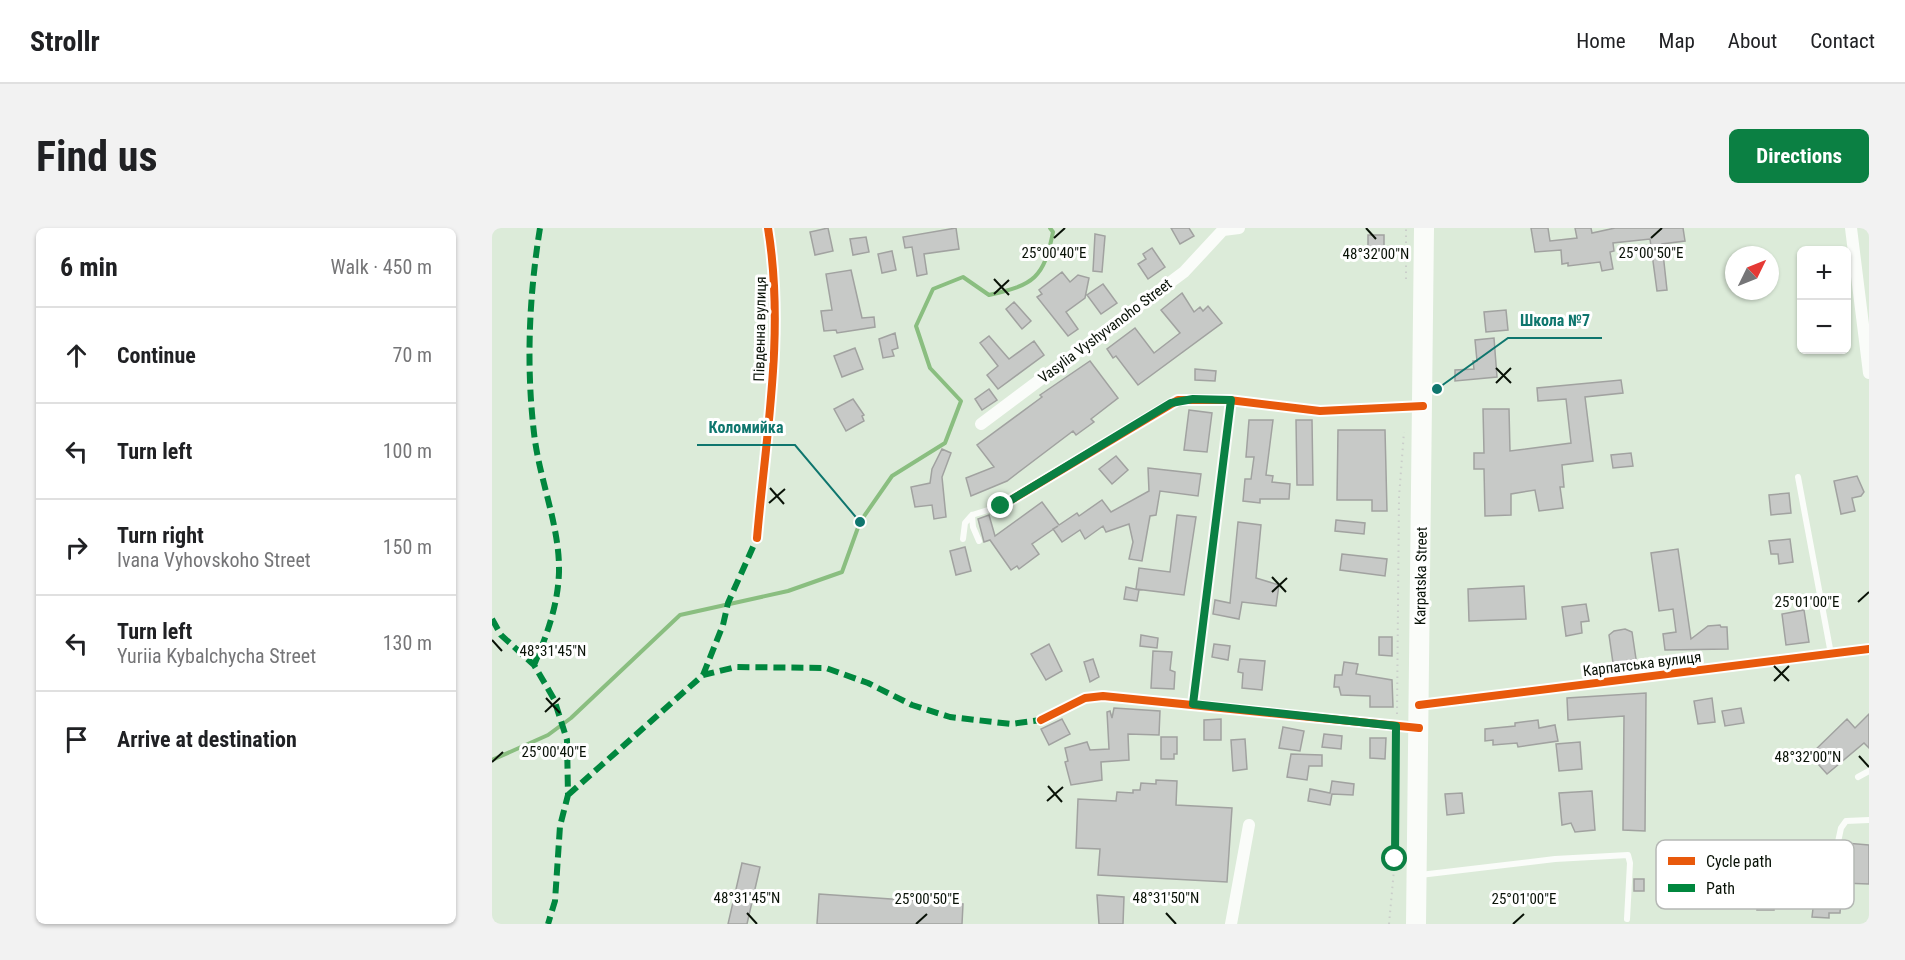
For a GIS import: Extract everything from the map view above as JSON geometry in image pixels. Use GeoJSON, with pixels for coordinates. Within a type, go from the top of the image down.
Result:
{"type":"FeatureCollection","features":[{"type":"Feature","properties":{"kind":"main road","name":"Karpatska Street"},"geometry":{"type":"LineString","coordinates":[[1416,924],[1419,705],[1414,407],[1424,228]]}},
{"type":"Feature","properties":{"kind":"street","name":"Південна вулиця"},"geometry":{"type":"LineString","coordinates":[[757,538],[776,365],[773,259],[768,228]]}},
{"type":"Feature","properties":{"kind":"street"},"geometry":{"type":"LineString","coordinates":[[1221,229],[1239,228]]}},
{"type":"Feature","properties":{"kind":"street"},"geometry":{"type":"LineString","coordinates":[[1851,228],[1869,373]]}},
{"type":"Feature","properties":{"kind":"street","name":"Vasylia Vyshyvanoho Street"},"geometry":{"type":"LineString","coordinates":[[981,424],[1184,272],[1221,229]]}},
{"type":"Feature","properties":{"kind":"street"},"geometry":{"type":"LineString","coordinates":[[1001,506],[1171,403],[1193,399],[1231,400],[1320,411],[1414,407]]}},
{"type":"Feature","properties":{"kind":"street"},"geometry":{"type":"LineString","coordinates":[[1193,704],[1231,400]]}},
{"type":"Feature","properties":{"kind":"street"},"geometry":{"type":"LineString","coordinates":[[1419,705],[1869,649]]}},
{"type":"Feature","properties":{"kind":"street"},"geometry":{"type":"LineString","coordinates":[[1041,720],[1085,698],[1102,696],[1419,728]]}},
{"type":"Feature","properties":{"kind":"street"},"geometry":{"type":"LineString","coordinates":[[1231,924],[1249,825]]}},
{"type":"Feature","properties":{"kind":"lane"},"geometry":{"type":"LineString","coordinates":[[1798,477],[1831,654]]}},
{"type":"Feature","properties":{"kind":"lane"},"geometry":{"type":"LineString","coordinates":[[963,539],[965,523],[972,515],[1001,506]]}},
{"type":"Feature","properties":{"kind":"lane"},"geometry":{"type":"LineString","coordinates":[[972,515],[972,527],[979,541]]}},
{"type":"Feature","properties":{"kind":"lane"},"geometry":{"type":"LineString","coordinates":[[1858,777],[1869,771]]}},
{"type":"Feature","properties":{"kind":"lane"},"geometry":{"type":"LineString","coordinates":[[1838,840],[1841,828],[1846,821],[1869,820]]}},
{"type":"Feature","properties":{"kind":"lane"},"geometry":{"type":"LineString","coordinates":[[1416,875],[1555,859],[1628,855],[1630,863],[1627,919]]}},
{"type":"Feature","properties":{"kind":"path"},"geometry":{"type":"LineString","coordinates":[[1406,228],[1406,288]]}},
{"type":"Feature","properties":{"kind":"path"},"geometry":{"type":"LineString","coordinates":[[1389,924],[1395,859],[1400,498],[1414,407]]}},
{"type":"Feature","properties":{"kind":"building"},"geometry":{"type":"Polygon","coordinates":[[[828,228],[833,251],[815,255],[810,232],[828,228]]]}},
{"type":"Feature","properties":{"kind":"building"},"geometry":{"type":"Polygon","coordinates":[[[956,228],[959,249],[924,254],[927,274],[917,276],[912,247],[905,248],[903,237],[956,228]]]}},
{"type":"Feature","properties":{"kind":"building"},"geometry":{"type":"Polygon","coordinates":[[[1171,228],[1189,228],[1194,236],[1180,244],[1171,228]]]}},
{"type":"Feature","properties":{"kind":"building"},"geometry":{"type":"Polygon","coordinates":[[[1531,228],[1548,228],[1550,241],[1577,238],[1575,228],[1591,228],[1592,233],[1615,228],[1683,228],[1685,241],[1662,244],[1667,290],[1657,291],[1650,239],[1613,243],[1614,251],[1610,252],[1613,269],[1602,271],[1600,262],[1568,266],[1568,263],[1562,264],[1561,250],[1535,252],[1531,228]]]}},
{"type":"Feature","properties":{"kind":"building"},"geometry":{"type":"Polygon","coordinates":[[[1095,234],[1105,236],[1102,272],[1093,271],[1095,234]]]}},
{"type":"Feature","properties":{"kind":"building"},"geometry":{"type":"Polygon","coordinates":[[[1368,235],[1384,235],[1384,249],[1368,248],[1368,235]]]}},
{"type":"Feature","properties":{"kind":"building"},"geometry":{"type":"Polygon","coordinates":[[[866,237],[869,252],[853,255],[850,239],[866,237]]]}},
{"type":"Feature","properties":{"kind":"building"},"geometry":{"type":"Polygon","coordinates":[[[1152,248],[1165,267],[1148,279],[1138,264],[1146,259],[1143,254],[1152,248]]]}},
{"type":"Feature","properties":{"kind":"building"},"geometry":{"type":"Polygon","coordinates":[[[892,251],[896,270],[882,273],[878,254],[892,251]]]}},
{"type":"Feature","properties":{"kind":"building"},"geometry":{"type":"Polygon","coordinates":[[[851,270],[862,318],[874,317],[875,327],[837,333],[836,330],[824,331],[821,311],[832,310],[826,274],[851,270]]]}},
{"type":"Feature","properties":{"kind":"building"},"geometry":{"type":"Polygon","coordinates":[[[1062,272],[1070,282],[1078,275],[1089,278],[1085,298],[1066,312],[1078,329],[1068,336],[1037,297],[1042,294],[1039,290],[1062,272]]]}},
{"type":"Feature","properties":{"kind":"building"},"geometry":{"type":"Polygon","coordinates":[[[1103,284],[1117,303],[1101,314],[1087,295],[1103,284]]]}},
{"type":"Feature","properties":{"kind":"building"},"geometry":{"type":"Polygon","coordinates":[[[1182,293],[1194,312],[1200,307],[1203,311],[1208,306],[1222,323],[1138,385],[1116,356],[1113,358],[1107,349],[1135,328],[1154,353],[1180,333],[1161,310],[1182,293]]]}},
{"type":"Feature","properties":{"kind":"building"},"geometry":{"type":"Polygon","coordinates":[[[1014,302],[1031,321],[1022,329],[1006,309],[1014,302]]]}},
{"type":"Feature","properties":{"kind":"building"},"geometry":{"type":"Polygon","coordinates":[[[1506,310],[1508,330],[1486,332],[1484,312],[1506,310]]]}},
{"type":"Feature","properties":{"kind":"building"},"geometry":{"type":"Polygon","coordinates":[[[895,333],[898,348],[892,350],[894,356],[883,358],[879,339],[895,333]]]}},
{"type":"Feature","properties":{"kind":"building"},"geometry":{"type":"Polygon","coordinates":[[[989,336],[1009,359],[1034,341],[1044,355],[998,389],[987,375],[998,366],[980,343],[989,336]]]}},
{"type":"Feature","properties":{"kind":"building"},"geometry":{"type":"Polygon","coordinates":[[[1494,338],[1497,377],[1455,381],[1455,370],[1474,369],[1473,361],[1477,361],[1475,340],[1494,338]]]}},
{"type":"Feature","properties":{"kind":"building"},"geometry":{"type":"Polygon","coordinates":[[[855,348],[863,369],[842,377],[834,356],[855,348]]]}},
{"type":"Feature","properties":{"kind":"building"},"geometry":{"type":"Polygon","coordinates":[[[1090,361],[1118,398],[1091,419],[1094,422],[1076,435],[1073,431],[1007,481],[971,496],[966,478],[994,467],[977,445],[1042,397],[1040,395],[1090,361]]]}},
{"type":"Feature","properties":{"kind":"building"},"geometry":{"type":"Polygon","coordinates":[[[1195,369],[1216,371],[1215,381],[1195,380],[1195,369]]]}},
{"type":"Feature","properties":{"kind":"building"},"geometry":{"type":"Polygon","coordinates":[[[1621,380],[1623,393],[1585,397],[1593,461],[1562,465],[1564,487],[1560,487],[1563,508],[1539,511],[1535,490],[1511,494],[1511,515],[1485,516],[1484,469],[1474,469],[1474,453],[1484,453],[1483,409],[1509,409],[1510,451],[1571,443],[1566,399],[1538,401],[1537,388],[1621,380]]]}},
{"type":"Feature","properties":{"kind":"building"},"geometry":{"type":"Polygon","coordinates":[[[989,389],[997,400],[982,410],[975,399],[989,389]]]}},
{"type":"Feature","properties":{"kind":"building"},"geometry":{"type":"Polygon","coordinates":[[[853,399],[864,415],[862,416],[864,421],[846,431],[834,409],[853,399]]]}},
{"type":"Feature","properties":{"kind":"building"},"geometry":{"type":"Polygon","coordinates":[[[1189,410],[1212,413],[1207,452],[1184,450],[1189,410]]]}},
{"type":"Feature","properties":{"kind":"building"},"geometry":{"type":"Polygon","coordinates":[[[1249,420],[1273,420],[1266,475],[1273,476],[1272,482],[1290,484],[1289,499],[1260,499],[1260,503],[1243,501],[1245,479],[1251,479],[1254,457],[1246,457],[1249,420]]]}},
{"type":"Feature","properties":{"kind":"building"},"geometry":{"type":"Polygon","coordinates":[[[1296,420],[1312,420],[1313,485],[1297,485],[1296,420]]]}},
{"type":"Feature","properties":{"kind":"building"},"geometry":{"type":"Polygon","coordinates":[[[1338,430],[1385,430],[1387,511],[1372,511],[1372,500],[1337,500],[1338,430]]]}},
{"type":"Feature","properties":{"kind":"building"},"geometry":{"type":"Polygon","coordinates":[[[942,449],[951,453],[942,477],[946,517],[934,519],[932,505],[915,507],[911,487],[930,483],[932,469],[942,449]]]}},
{"type":"Feature","properties":{"kind":"building"},"geometry":{"type":"Polygon","coordinates":[[[1631,453],[1633,466],[1613,468],[1611,455],[1631,453]]]}},
{"type":"Feature","properties":{"kind":"building"},"geometry":{"type":"Polygon","coordinates":[[[1116,456],[1128,470],[1112,484],[1099,469],[1116,456]]]}},
{"type":"Feature","properties":{"kind":"building"},"geometry":{"type":"Polygon","coordinates":[[[1148,468],[1201,474],[1198,496],[1160,491],[1156,515],[1150,516],[1142,561],[1129,559],[1133,542],[1129,524],[1106,532],[1103,526],[1085,539],[1080,530],[1062,542],[1053,529],[1032,544],[1039,554],[1019,569],[1017,566],[1011,570],[990,540],[984,542],[978,519],[989,515],[995,536],[1042,502],[1059,525],[1077,513],[1079,516],[1102,500],[1111,512],[1149,491],[1148,468]]]}},
{"type":"Feature","properties":{"kind":"building"},"geometry":{"type":"Polygon","coordinates":[[[1857,476],[1864,492],[1861,496],[1852,498],[1855,511],[1841,514],[1834,481],[1857,476]]]}},
{"type":"Feature","properties":{"kind":"building"},"geometry":{"type":"Polygon","coordinates":[[[1789,493],[1791,513],[1771,515],[1769,495],[1789,493]]]}},
{"type":"Feature","properties":{"kind":"building"},"geometry":{"type":"Polygon","coordinates":[[[1177,515],[1196,517],[1184,595],[1136,589],[1139,568],[1170,572],[1177,515]]]}},
{"type":"Feature","properties":{"kind":"building"},"geometry":{"type":"Polygon","coordinates":[[[1336,520],[1365,523],[1364,534],[1335,531],[1336,520]]]}},
{"type":"Feature","properties":{"kind":"building"},"geometry":{"type":"Polygon","coordinates":[[[1238,522],[1261,525],[1256,578],[1279,585],[1276,606],[1242,602],[1239,619],[1213,614],[1215,600],[1230,603],[1238,522]]]}},
{"type":"Feature","properties":{"kind":"building"},"geometry":{"type":"Polygon","coordinates":[[[1790,539],[1793,562],[1779,564],[1778,554],[1771,554],[1769,541],[1790,539]]]}},
{"type":"Feature","properties":{"kind":"building"},"geometry":{"type":"Polygon","coordinates":[[[965,547],[971,571],[956,575],[950,551],[965,547]]]}},
{"type":"Feature","properties":{"kind":"building"},"geometry":{"type":"Polygon","coordinates":[[[1678,549],[1691,639],[1708,626],[1720,625],[1727,627],[1728,649],[1665,650],[1663,634],[1676,632],[1673,609],[1659,611],[1651,553],[1678,549]]]}},
{"type":"Feature","properties":{"kind":"building"},"geometry":{"type":"Polygon","coordinates":[[[1342,554],[1387,559],[1385,576],[1340,570],[1342,554]]]}},
{"type":"Feature","properties":{"kind":"building"},"geometry":{"type":"Polygon","coordinates":[[[1524,586],[1526,619],[1469,621],[1468,589],[1524,586]]]}},
{"type":"Feature","properties":{"kind":"building"},"geometry":{"type":"Polygon","coordinates":[[[1126,587],[1139,590],[1137,601],[1124,599],[1126,587]]]}},
{"type":"Feature","properties":{"kind":"building"},"geometry":{"type":"Polygon","coordinates":[[[1586,604],[1589,621],[1581,622],[1582,633],[1566,636],[1562,607],[1586,604]]]}},
{"type":"Feature","properties":{"kind":"building"},"geometry":{"type":"Polygon","coordinates":[[[1804,610],[1809,642],[1786,645],[1782,614],[1804,610]]]}},
{"type":"Feature","properties":{"kind":"building"},"geometry":{"type":"Polygon","coordinates":[[[1625,629],[1632,632],[1636,659],[1613,663],[1609,635],[1614,631],[1625,629]]]}},
{"type":"Feature","properties":{"kind":"building"},"geometry":{"type":"Polygon","coordinates":[[[1141,635],[1158,638],[1157,648],[1140,646],[1141,635]]]}},
{"type":"Feature","properties":{"kind":"building"},"geometry":{"type":"Polygon","coordinates":[[[1379,637],[1392,637],[1392,656],[1379,655],[1379,637]]]}},
{"type":"Feature","properties":{"kind":"building"},"geometry":{"type":"Polygon","coordinates":[[[1049,644],[1062,671],[1046,680],[1031,654],[1049,644]]]}},
{"type":"Feature","properties":{"kind":"building"},"geometry":{"type":"Polygon","coordinates":[[[1214,644],[1230,646],[1228,660],[1212,657],[1214,644]]]}},
{"type":"Feature","properties":{"kind":"building"},"geometry":{"type":"Polygon","coordinates":[[[1153,651],[1172,652],[1170,670],[1175,672],[1174,689],[1151,688],[1153,651]]]}},
{"type":"Feature","properties":{"kind":"building"},"geometry":{"type":"Polygon","coordinates":[[[1093,659],[1099,677],[1090,682],[1084,662],[1093,659]]]}},
{"type":"Feature","properties":{"kind":"building"},"geometry":{"type":"Polygon","coordinates":[[[1240,659],[1265,661],[1262,690],[1242,688],[1243,673],[1238,672],[1240,659]]]}},
{"type":"Feature","properties":{"kind":"building"},"geometry":{"type":"Polygon","coordinates":[[[1344,662],[1358,664],[1356,674],[1392,680],[1393,707],[1370,707],[1370,696],[1341,695],[1339,687],[1334,687],[1335,675],[1342,675],[1344,662]]]}},
{"type":"Feature","properties":{"kind":"building"},"geometry":{"type":"Polygon","coordinates":[[[1646,693],[1645,831],[1623,830],[1624,716],[1568,720],[1567,698],[1646,693]]]}},
{"type":"Feature","properties":{"kind":"building"},"geometry":{"type":"Polygon","coordinates":[[[1712,698],[1715,722],[1698,724],[1694,701],[1712,698]]]}},
{"type":"Feature","properties":{"kind":"building"},"geometry":{"type":"Polygon","coordinates":[[[1114,708],[1160,711],[1159,735],[1128,734],[1129,760],[1101,762],[1102,780],[1071,785],[1065,762],[1068,761],[1065,748],[1087,742],[1090,750],[1109,749],[1107,712],[1110,711],[1112,718],[1114,708]]]}},
{"type":"Feature","properties":{"kind":"building"},"geometry":{"type":"Polygon","coordinates":[[[1741,708],[1744,723],[1725,726],[1722,711],[1741,708]]]}},
{"type":"Feature","properties":{"kind":"building"},"geometry":{"type":"Polygon","coordinates":[[[1869,714],[1869,748],[1864,743],[1827,774],[1810,755],[1847,719],[1855,728],[1869,714]]]}},
{"type":"Feature","properties":{"kind":"building"},"geometry":{"type":"Polygon","coordinates":[[[1062,719],[1070,734],[1049,745],[1041,729],[1062,719]]]}},
{"type":"Feature","properties":{"kind":"building"},"geometry":{"type":"Polygon","coordinates":[[[1221,719],[1221,740],[1204,740],[1204,720],[1221,719]]]}},
{"type":"Feature","properties":{"kind":"building"},"geometry":{"type":"Polygon","coordinates":[[[1538,720],[1539,728],[1555,725],[1558,741],[1518,747],[1517,743],[1493,745],[1493,740],[1485,741],[1485,729],[1515,726],[1515,723],[1538,720]]]}},
{"type":"Feature","properties":{"kind":"building"},"geometry":{"type":"Polygon","coordinates":[[[1283,727],[1304,731],[1300,751],[1279,748],[1283,727]]]}},
{"type":"Feature","properties":{"kind":"building"},"geometry":{"type":"Polygon","coordinates":[[[1324,734],[1342,736],[1341,749],[1322,747],[1324,734]]]}},
{"type":"Feature","properties":{"kind":"building"},"geometry":{"type":"Polygon","coordinates":[[[1161,737],[1177,737],[1177,754],[1174,754],[1174,759],[1161,759],[1161,737]]]}},
{"type":"Feature","properties":{"kind":"building"},"geometry":{"type":"Polygon","coordinates":[[[1370,738],[1386,738],[1385,759],[1370,758],[1370,738]]]}},
{"type":"Feature","properties":{"kind":"building"},"geometry":{"type":"Polygon","coordinates":[[[1245,739],[1247,769],[1233,771],[1231,740],[1245,739]]]}},
{"type":"Feature","properties":{"kind":"building"},"geometry":{"type":"Polygon","coordinates":[[[1580,742],[1582,769],[1559,771],[1556,744],[1580,742]]]}},
{"type":"Feature","properties":{"kind":"building"},"geometry":{"type":"Polygon","coordinates":[[[1291,754],[1322,755],[1322,766],[1309,766],[1307,780],[1287,777],[1291,754]]]}},
{"type":"Feature","properties":{"kind":"building"},"geometry":{"type":"Polygon","coordinates":[[[1156,780],[1177,781],[1176,805],[1232,808],[1227,882],[1098,875],[1100,849],[1076,848],[1078,799],[1116,801],[1117,792],[1133,793],[1133,790],[1140,790],[1141,783],[1156,784],[1156,780]]]}},
{"type":"Feature","properties":{"kind":"building"},"geometry":{"type":"Polygon","coordinates":[[[1332,781],[1354,784],[1353,795],[1332,794],[1330,805],[1308,801],[1310,789],[1330,793],[1332,781]]]}},
{"type":"Feature","properties":{"kind":"building"},"geometry":{"type":"Polygon","coordinates":[[[1592,791],[1595,830],[1575,832],[1571,823],[1562,825],[1559,793],[1592,791]]]}},
{"type":"Feature","properties":{"kind":"building"},"geometry":{"type":"Polygon","coordinates":[[[1462,793],[1464,813],[1447,815],[1445,794],[1462,793]]]}},
{"type":"Feature","properties":{"kind":"building"},"geometry":{"type":"Polygon","coordinates":[[[1854,844],[1869,845],[1869,884],[1854,883],[1854,844]]]}},
{"type":"Feature","properties":{"kind":"building"},"geometry":{"type":"Polygon","coordinates":[[[742,863],[760,867],[747,924],[728,924],[742,863]]]}},
{"type":"Feature","properties":{"kind":"building"},"geometry":{"type":"Polygon","coordinates":[[[1634,879],[1644,879],[1644,891],[1634,891],[1634,879]]]}},
{"type":"Feature","properties":{"kind":"building"},"geometry":{"type":"Polygon","coordinates":[[[819,894],[963,904],[962,924],[817,924],[819,894]]]}},
{"type":"Feature","properties":{"kind":"building"},"geometry":{"type":"Polygon","coordinates":[[[1097,895],[1124,897],[1123,924],[1099,924],[1097,895]]]}},
{"type":"Feature","properties":{"kind":"building"},"geometry":{"type":"Polygon","coordinates":[[[1813,909],[1840,909],[1840,913],[1829,913],[1829,918],[1812,917],[1813,909]]]}},
{"type":"Feature","properties":{"kind":"waterway"},"geometry":{"type":"LineString","coordinates":[[492,760],[548,735],[571,718],[680,615],[788,591],[842,572],[860,522],[892,476],[945,443],[961,401],[930,368],[916,326],[933,289],[963,277],[989,295],[1027,283],[1041,270],[1046,260],[1053,232],[1050,228]]}},
{"type":"Feature","properties":{"kind":"marked path"},"geometry":{"type":"LineString","coordinates":[[534,665],[551,620],[559,572],[553,520],[534,433],[530,382],[531,305],[540,228]]}},
{"type":"Feature","properties":{"kind":"marked path"},"geometry":{"type":"LineString","coordinates":[[703,675],[723,625],[728,603],[757,538]]}},
{"type":"Feature","properties":{"kind":"marked path"},"geometry":{"type":"LineString","coordinates":[[492,619],[501,635],[534,665],[554,699],[567,740],[568,795],[560,826],[555,901],[548,924]]}},
{"type":"Feature","properties":{"kind":"marked path"},"geometry":{"type":"LineString","coordinates":[[568,795],[703,675],[736,667],[826,668],[868,683],[912,705],[950,717],[1011,724],[1041,720]]}},
{"type":"Feature","properties":{"kind":"cycle path"},"geometry":{"type":"LineString","coordinates":[[757,538],[769,422],[774,344],[773,267],[768,228]]}},
{"type":"Feature","properties":{"kind":"cycle path"},"geometry":{"type":"LineString","coordinates":[[1001,506],[1178,400],[1229,400],[1320,411],[1423,406]]}},
{"type":"Feature","properties":{"kind":"cycle path","name":"Карпатська вулиця"},"geometry":{"type":"LineString","coordinates":[[1419,705],[1869,649]]}},
{"type":"Feature","properties":{"kind":"cycle path"},"geometry":{"type":"LineString","coordinates":[[1041,720],[1085,698],[1103,696],[1419,728]]}},
{"type":"Feature","properties":{"kind":"place","name":"Школа №7"},"geometry":{"type":"Point","coordinates":[1437,389]}},
{"type":"Feature","properties":{"kind":"place","name":"Коломийка"},"geometry":{"type":"Point","coordinates":[860,522]}},
{"type":"Feature","properties":{"kind":"route"},"geometry":{"type":"LineString","coordinates":[[1001,506],[1171,403],[1186,399],[1231,400],[1193,704],[1396,726],[1395,859]]}}]}
